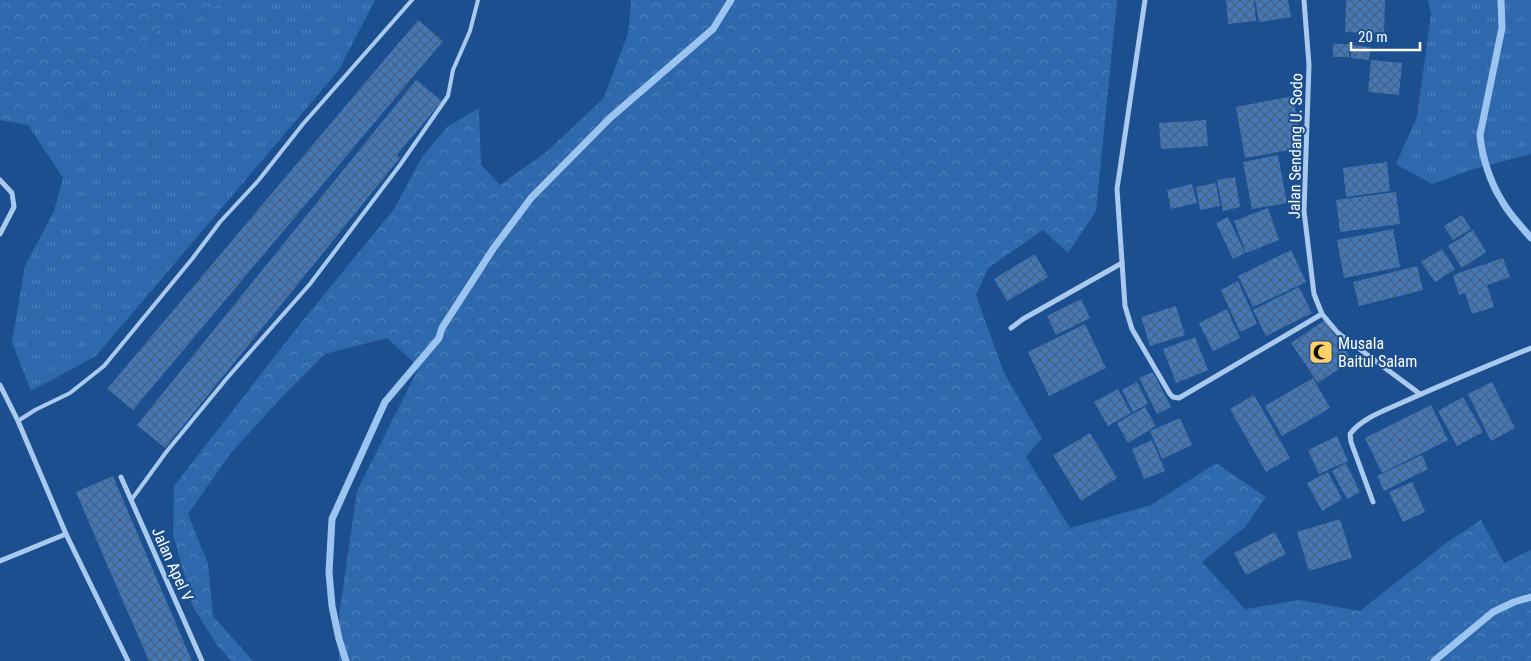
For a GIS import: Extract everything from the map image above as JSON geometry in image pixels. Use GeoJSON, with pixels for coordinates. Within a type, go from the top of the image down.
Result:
{"type":"FeatureCollection","features":[{"type":"Feature","properties":{"kind":"street"},"geometry":{"type":"LineString","coordinates":[[1144,0],[1117,189],[1125,306],[1132,329],[1173,397],[1178,398],[1322,314]]}},
{"type":"Feature","properties":{"kind":"street","name":"Jalan Sendang U. Sodo"},"geometry":{"type":"LineString","coordinates":[[1304,0],[1309,65],[1304,211],[1314,294],[1322,314],[1338,334],[1420,394]]}},
{"type":"Feature","properties":{"kind":"street"},"geometry":{"type":"LineString","coordinates":[[0,180],[12,193],[14,207],[0,234]]}},
{"type":"Feature","properties":{"kind":"street"},"geometry":{"type":"LineString","coordinates":[[1011,328],[1030,314],[1122,263]]}},
{"type":"Feature","properties":{"kind":"street"},"geometry":{"type":"LineString","coordinates":[[1373,502],[1351,442],[1350,434],[1355,427],[1420,394],[1531,348]]}},
{"type":"Feature","properties":{"kind":"street"},"geometry":{"type":"LineString","coordinates":[[0,385],[18,421],[66,534],[128,661]]}},
{"type":"Feature","properties":{"kind":"street","name":"Jalan Apel V"},"geometry":{"type":"LineString","coordinates":[[121,477],[202,661]]}},
{"type":"Feature","properties":{"kind":"street"},"geometry":{"type":"LineString","coordinates":[[0,561],[66,534]]}},
{"type":"Feature","properties":{"kind":"lane"},"geometry":{"type":"LineString","coordinates":[[18,421],[70,393],[104,366],[220,222],[258,181],[303,124],[412,0]]}},
{"type":"Feature","properties":{"kind":"lane"},"geometry":{"type":"LineString","coordinates":[[132,500],[167,451],[228,377],[310,284],[400,165],[448,96],[453,70],[470,31],[478,0]]}},
{"type":"Feature","properties":{"kind":"green space"},"geometry":{"type":"Polygon","coordinates":[[[0,0],[228,0],[159,29],[80,110],[28,125],[0,120],[0,0]]]}},
{"type":"Feature","properties":{"kind":"green space"},"geometry":{"type":"Polygon","coordinates":[[[228,0],[375,0],[339,70],[96,356],[31,391],[12,342],[25,266],[54,211],[63,178],[28,125],[80,110],[159,29],[228,0]]]}},
{"type":"Feature","properties":{"kind":"green space"},"geometry":{"type":"Polygon","coordinates":[[[631,0],[1117,0],[1096,211],[1068,253],[1043,230],[988,268],[976,295],[1004,373],[1042,438],[1026,457],[1070,528],[1151,505],[1216,463],[1266,497],[1245,527],[1202,562],[1245,609],[1299,600],[1360,611],[1446,543],[1481,520],[1504,563],[1531,550],[1531,661],[339,661],[339,615],[357,491],[419,367],[387,338],[325,354],[283,396],[230,454],[188,514],[208,564],[213,616],[253,661],[231,661],[217,645],[193,607],[173,534],[174,486],[296,329],[394,209],[422,157],[447,127],[479,108],[481,165],[500,185],[545,153],[603,99],[628,34],[631,0]]]}},
{"type":"Feature","properties":{"kind":"green space"},"geometry":{"type":"Polygon","coordinates":[[[1428,0],[1531,0],[1531,154],[1474,169],[1432,184],[1396,164],[1417,117],[1431,14],[1428,0]]]}},
{"type":"Feature","properties":{"kind":"building"},"geometry":{"type":"Polygon","coordinates":[[[1226,0],[1254,0],[1256,21],[1228,24],[1226,0]]]}},
{"type":"Feature","properties":{"kind":"building"},"geometry":{"type":"Polygon","coordinates":[[[1255,0],[1288,0],[1291,17],[1259,22],[1255,0]]]}},
{"type":"Feature","properties":{"kind":"building"},"geometry":{"type":"Polygon","coordinates":[[[1346,0],[1385,0],[1384,34],[1345,32],[1346,0]]]}},
{"type":"Feature","properties":{"kind":"building"},"geometry":{"type":"Polygon","coordinates":[[[418,20],[443,41],[133,410],[107,389],[418,20]]]}},
{"type":"Feature","properties":{"kind":"building"},"geometry":{"type":"Polygon","coordinates":[[[1333,44],[1349,44],[1349,57],[1333,57],[1333,44]]]}},
{"type":"Feature","properties":{"kind":"building"},"geometry":{"type":"Polygon","coordinates":[[[1352,45],[1370,47],[1369,60],[1351,58],[1352,45]]]}},
{"type":"Feature","properties":{"kind":"building"},"geometry":{"type":"Polygon","coordinates":[[[1371,60],[1402,63],[1399,95],[1368,92],[1371,60]]]}},
{"type":"Feature","properties":{"kind":"building"},"geometry":{"type":"Polygon","coordinates":[[[416,80],[442,101],[397,155],[400,158],[165,448],[137,425],[416,80]]]}},
{"type":"Feature","properties":{"kind":"building"},"geometry":{"type":"Polygon","coordinates":[[[1293,96],[1302,148],[1245,158],[1236,107],[1293,96]]]}},
{"type":"Feature","properties":{"kind":"building"},"geometry":{"type":"Polygon","coordinates":[[[1206,120],[1208,146],[1161,149],[1159,123],[1206,120]]]}},
{"type":"Feature","properties":{"kind":"building"},"geometry":{"type":"Polygon","coordinates":[[[1278,155],[1287,203],[1252,209],[1243,162],[1278,155]]]}},
{"type":"Feature","properties":{"kind":"building"},"geometry":{"type":"Polygon","coordinates":[[[1387,162],[1390,191],[1346,197],[1343,168],[1387,162]]]}},
{"type":"Feature","properties":{"kind":"building"},"geometry":{"type":"Polygon","coordinates":[[[1235,177],[1240,207],[1223,211],[1217,180],[1235,177]]]}},
{"type":"Feature","properties":{"kind":"building"},"geometry":{"type":"Polygon","coordinates":[[[1216,183],[1220,206],[1200,210],[1196,187],[1216,183]]]}},
{"type":"Feature","properties":{"kind":"building"},"geometry":{"type":"Polygon","coordinates":[[[1192,184],[1197,203],[1171,209],[1167,190],[1192,184]]]}},
{"type":"Feature","properties":{"kind":"building"},"geometry":{"type":"Polygon","coordinates":[[[1396,192],[1400,224],[1340,232],[1336,200],[1396,192]]]}},
{"type":"Feature","properties":{"kind":"building"},"geometry":{"type":"Polygon","coordinates":[[[1268,208],[1279,240],[1246,253],[1234,221],[1268,208]]]}},
{"type":"Feature","properties":{"kind":"building"},"geometry":{"type":"Polygon","coordinates":[[[1462,215],[1471,229],[1453,240],[1444,226],[1462,215]]]}},
{"type":"Feature","properties":{"kind":"building"},"geometry":{"type":"Polygon","coordinates":[[[1228,217],[1245,253],[1233,259],[1216,223],[1228,217]]]}},
{"type":"Feature","properties":{"kind":"building"},"geometry":{"type":"Polygon","coordinates":[[[1393,229],[1400,267],[1344,278],[1337,240],[1393,229]]]}},
{"type":"Feature","properties":{"kind":"building"},"geometry":{"type":"Polygon","coordinates":[[[1473,230],[1486,252],[1462,268],[1448,246],[1473,230]]]}},
{"type":"Feature","properties":{"kind":"building"},"geometry":{"type":"Polygon","coordinates":[[[1442,249],[1455,269],[1435,282],[1421,262],[1442,249]]]}},
{"type":"Feature","properties":{"kind":"building"},"geometry":{"type":"Polygon","coordinates":[[[1291,250],[1306,282],[1253,307],[1238,276],[1291,250]]]}},
{"type":"Feature","properties":{"kind":"building"},"geometry":{"type":"Polygon","coordinates":[[[1035,254],[1048,277],[1007,301],[994,279],[1035,254]]]}},
{"type":"Feature","properties":{"kind":"building"},"geometry":{"type":"Polygon","coordinates":[[[1503,258],[1510,277],[1487,285],[1494,307],[1472,314],[1465,293],[1459,295],[1453,275],[1503,258]]]}},
{"type":"Feature","properties":{"kind":"building"},"geometry":{"type":"Polygon","coordinates":[[[1417,266],[1423,290],[1359,306],[1353,282],[1417,266]]]}},
{"type":"Feature","properties":{"kind":"building"},"geometry":{"type":"Polygon","coordinates":[[[1238,281],[1257,324],[1240,332],[1221,290],[1238,281]]]}},
{"type":"Feature","properties":{"kind":"building"},"geometry":{"type":"Polygon","coordinates":[[[1299,287],[1312,313],[1266,336],[1253,310],[1299,287]]]}},
{"type":"Feature","properties":{"kind":"building"},"geometry":{"type":"Polygon","coordinates":[[[1081,299],[1090,318],[1056,335],[1047,316],[1081,299]]]}},
{"type":"Feature","properties":{"kind":"building"},"geometry":{"type":"Polygon","coordinates":[[[1176,306],[1185,335],[1150,346],[1141,317],[1176,306]]]}},
{"type":"Feature","properties":{"kind":"building"},"geometry":{"type":"Polygon","coordinates":[[[1227,309],[1240,338],[1213,351],[1199,323],[1227,309]]]}},
{"type":"Feature","properties":{"kind":"building","name":"Musala Baitul Salam"},"geometry":{"type":"Polygon","coordinates":[[[1325,320],[1352,360],[1318,383],[1291,343],[1325,320]]]}},
{"type":"Feature","properties":{"kind":"building"},"geometry":{"type":"Polygon","coordinates":[[[1085,324],[1106,368],[1049,396],[1028,352],[1085,324]]]}},
{"type":"Feature","properties":{"kind":"building"},"geometry":{"type":"Polygon","coordinates":[[[1195,337],[1208,370],[1176,383],[1163,349],[1195,337]]]}},
{"type":"Feature","properties":{"kind":"building"},"geometry":{"type":"Polygon","coordinates":[[[1153,372],[1171,407],[1157,414],[1139,378],[1153,372]]]}},
{"type":"Feature","properties":{"kind":"building"},"geometry":{"type":"Polygon","coordinates":[[[1313,378],[1330,408],[1282,436],[1265,406],[1313,378]]]}},
{"type":"Feature","properties":{"kind":"building"},"geometry":{"type":"Polygon","coordinates":[[[1137,382],[1148,404],[1133,412],[1122,390],[1137,382]]]}},
{"type":"Feature","properties":{"kind":"building"},"geometry":{"type":"Polygon","coordinates":[[[1492,382],[1515,428],[1491,441],[1468,394],[1492,382]]]}},
{"type":"Feature","properties":{"kind":"building"},"geometry":{"type":"Polygon","coordinates":[[[1118,389],[1131,413],[1108,426],[1094,402],[1118,389]]]}},
{"type":"Feature","properties":{"kind":"building"},"geometry":{"type":"Polygon","coordinates":[[[1254,395],[1290,458],[1266,472],[1230,409],[1254,395]]]}},
{"type":"Feature","properties":{"kind":"building"},"geometry":{"type":"Polygon","coordinates":[[[1463,397],[1483,432],[1457,446],[1438,411],[1463,397]]]}},
{"type":"Feature","properties":{"kind":"building"},"geometry":{"type":"Polygon","coordinates":[[[1431,405],[1448,440],[1382,473],[1365,438],[1431,405]]]}},
{"type":"Feature","properties":{"kind":"building"},"geometry":{"type":"Polygon","coordinates":[[[1145,407],[1156,426],[1128,443],[1117,423],[1145,407]]]}},
{"type":"Feature","properties":{"kind":"building"},"geometry":{"type":"Polygon","coordinates":[[[1180,418],[1192,445],[1162,459],[1150,431],[1180,418]]]}},
{"type":"Feature","properties":{"kind":"building"},"geometry":{"type":"Polygon","coordinates":[[[1090,433],[1117,478],[1081,501],[1053,455],[1090,433]]]}},
{"type":"Feature","properties":{"kind":"building"},"geometry":{"type":"Polygon","coordinates":[[[1337,436],[1348,461],[1319,474],[1308,450],[1337,436]]]}},
{"type":"Feature","properties":{"kind":"building"},"geometry":{"type":"Polygon","coordinates":[[[1152,440],[1165,471],[1144,479],[1132,449],[1152,440]]]}},
{"type":"Feature","properties":{"kind":"building"},"geometry":{"type":"Polygon","coordinates":[[[1422,455],[1428,469],[1384,491],[1377,476],[1422,455]]]}},
{"type":"Feature","properties":{"kind":"building"},"geometry":{"type":"Polygon","coordinates":[[[1346,463],[1360,492],[1347,499],[1332,471],[1346,463]]]}},
{"type":"Feature","properties":{"kind":"building"},"geometry":{"type":"Polygon","coordinates":[[[1328,472],[1342,499],[1322,511],[1307,483],[1328,472]]]}},
{"type":"Feature","properties":{"kind":"building"},"geometry":{"type":"Polygon","coordinates":[[[113,476],[192,661],[149,661],[76,492],[113,476]]]}},
{"type":"Feature","properties":{"kind":"building"},"geometry":{"type":"Polygon","coordinates":[[[1412,482],[1425,512],[1403,522],[1389,492],[1412,482]]]}},
{"type":"Feature","properties":{"kind":"building"},"geometry":{"type":"Polygon","coordinates":[[[1340,519],[1352,558],[1309,571],[1297,532],[1340,519]]]}},
{"type":"Feature","properties":{"kind":"building"},"geometry":{"type":"Polygon","coordinates":[[[1275,532],[1286,554],[1246,575],[1234,553],[1275,532]]]}},
{"type":"Feature","properties":{"kind":"waterway"},"geometry":{"type":"LineString","coordinates":[[346,661],[332,606],[329,572],[332,519],[385,402],[439,338],[442,328],[493,249],[531,198],[610,118],[713,29],[731,0]]}},
{"type":"Feature","properties":{"kind":"waterway"},"geometry":{"type":"LineString","coordinates":[[1501,0],[1502,28],[1480,135],[1481,143],[1487,169],[1498,194],[1508,211],[1531,238]]}},
{"type":"Feature","properties":{"kind":"waterway"},"geometry":{"type":"LineString","coordinates":[[1434,661],[1493,612],[1514,602],[1531,597]]}},
{"type":"Feature","properties":{"kind":"place","name":"Musala Baitul Salam"},"geometry":{"type":"Point","coordinates":[1321,352]}}]}
